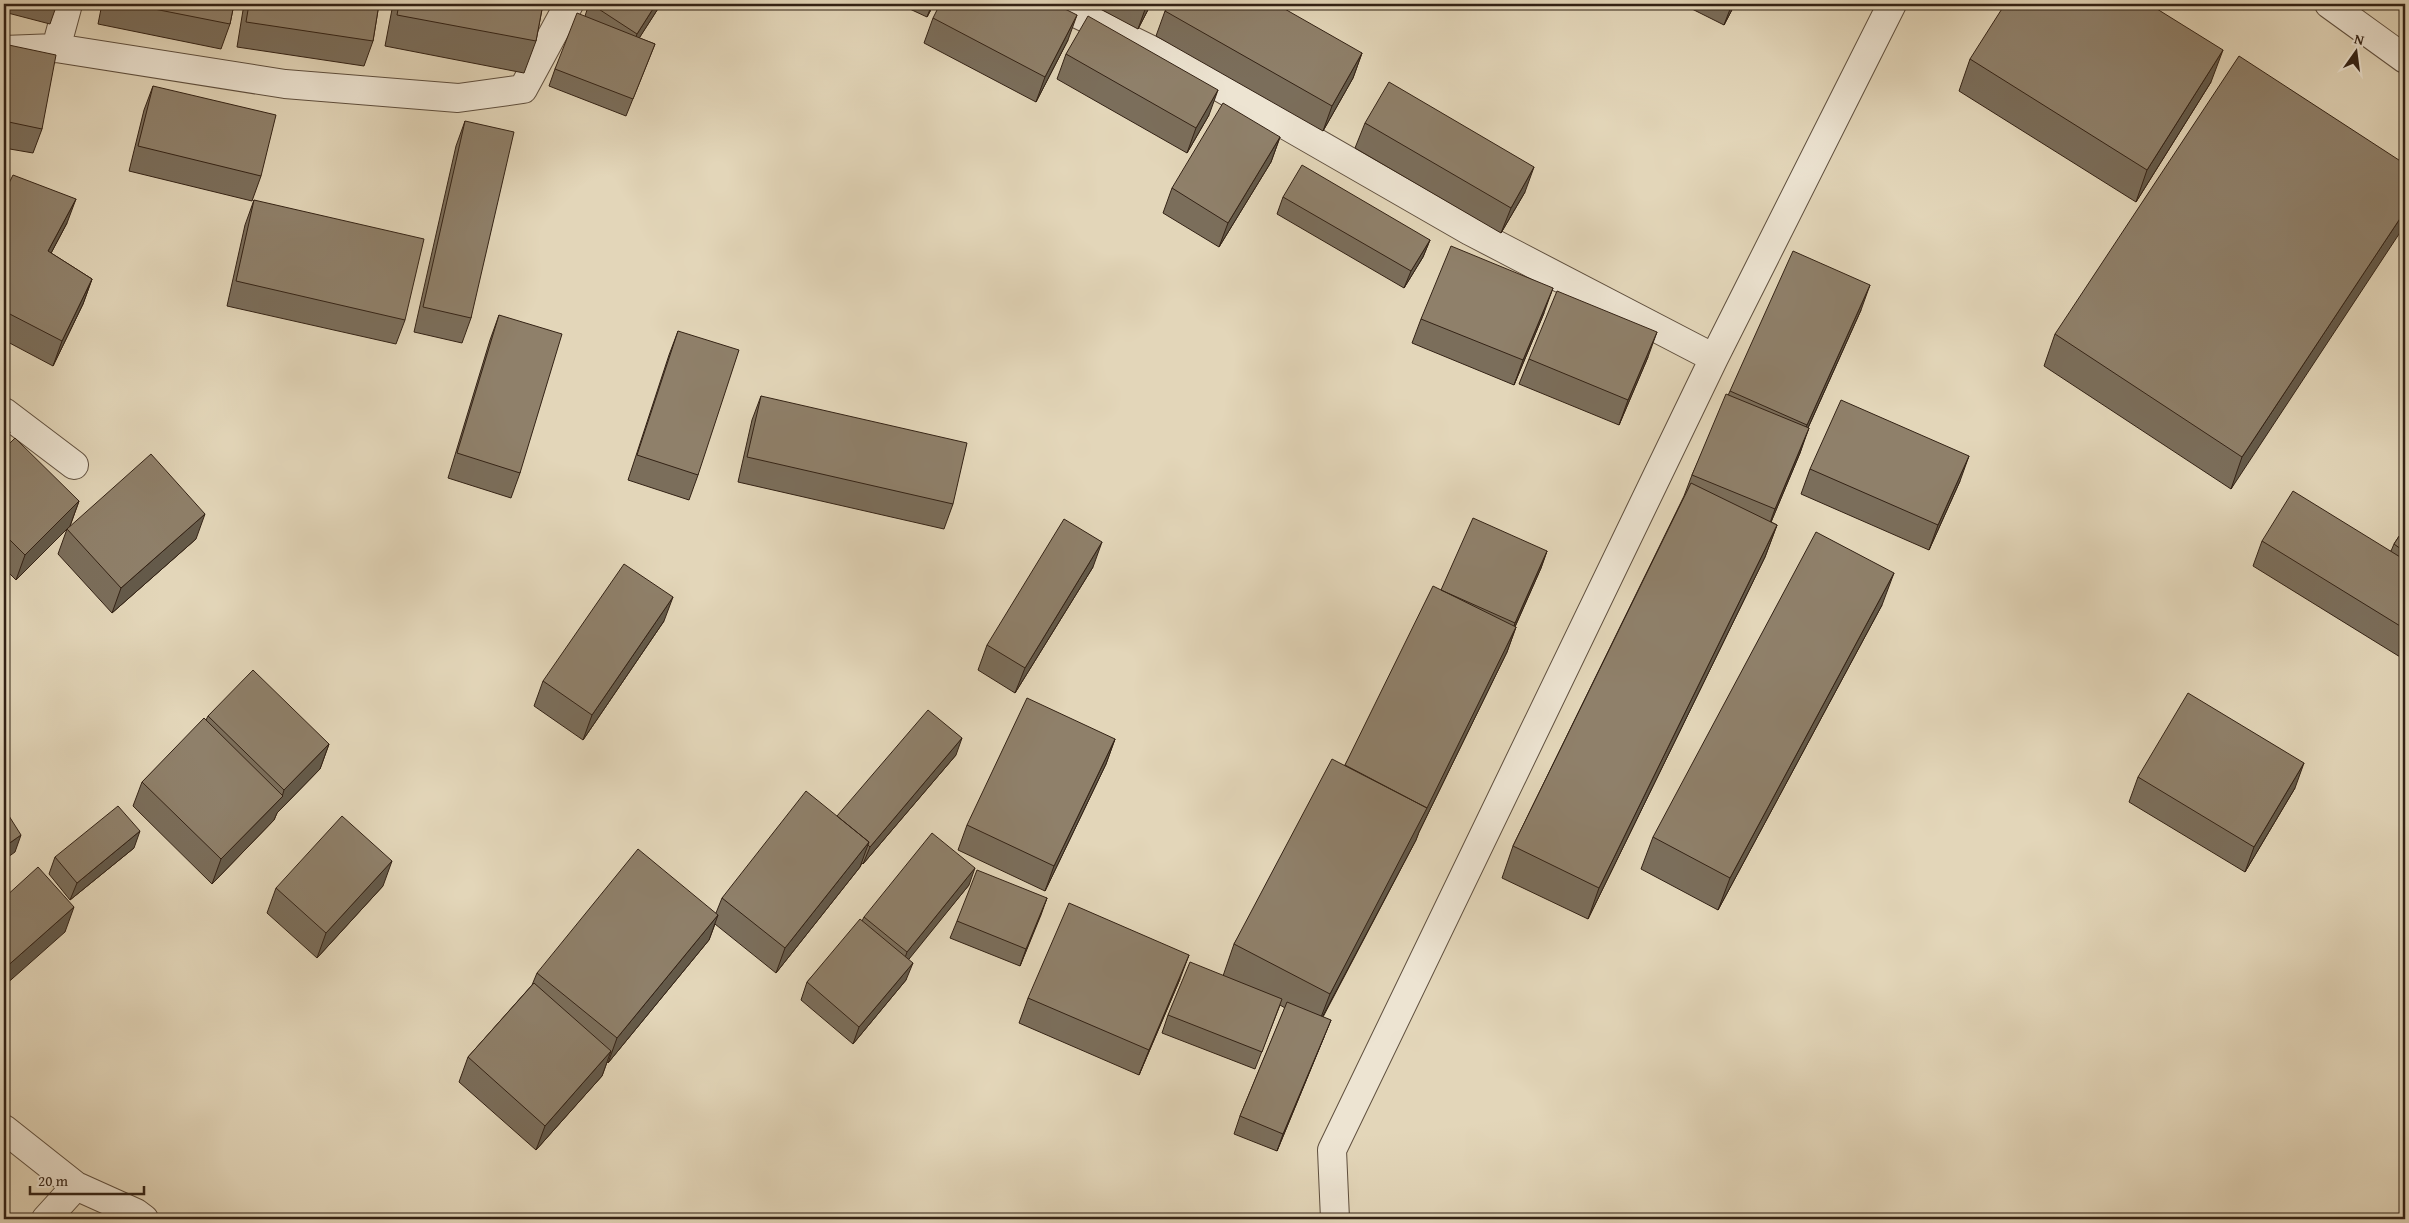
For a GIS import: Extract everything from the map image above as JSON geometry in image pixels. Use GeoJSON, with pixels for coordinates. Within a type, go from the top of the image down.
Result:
{"type":"FeatureCollection","features":[{"type":"Feature","properties":{"kind":"street"},"geometry":{"type":"LineString","coordinates":[[56,48],[68,4]]}},
{"type":"Feature","properties":{"kind":"street"},"geometry":{"type":"LineString","coordinates":[[4,50],[56,48],[285,84],[458,98],[523,89],[569,4]]}},
{"type":"Feature","properties":{"kind":"street"},"geometry":{"type":"LineString","coordinates":[[1057,4],[1176,62],[1470,231],[1714,358]]}},
{"type":"Feature","properties":{"kind":"street"},"geometry":{"type":"LineString","coordinates":[[1335,1219],[1332,1150],[1714,358],[1892,4]]}},
{"type":"Feature","properties":{"kind":"street"},"geometry":{"type":"LineString","coordinates":[[2329,4],[2405,59]]}},
{"type":"Feature","properties":{"kind":"street"},"geometry":{"type":"LineString","coordinates":[[4,412],[74,466]]}},
{"type":"Feature","properties":{"kind":"street"},"geometry":{"type":"LineString","coordinates":[[4,1129],[76,1186],[136,1213],[144,1219]]}},
{"type":"Feature","properties":{"kind":"street"},"geometry":{"type":"LineString","coordinates":[[46,1219],[76,1186]]}},
{"type":"Feature","properties":{"kind":"building"},"geometry":{"type":"Polygon","coordinates":[[[129,4],[234,4],[230,24],[129,4]]]}},
{"type":"Feature","properties":{"kind":"building"},"geometry":{"type":"Polygon","coordinates":[[[249,4],[379,4],[373,41],[246,22],[249,4]]]}},
{"type":"Feature","properties":{"kind":"building"},"geometry":{"type":"Polygon","coordinates":[[[399,4],[543,4],[536,41],[397,15],[399,4]]]}},
{"type":"Feature","properties":{"kind":"building"},"geometry":{"type":"Polygon","coordinates":[[[591,4],[656,4],[637,34],[591,4]]]}},
{"type":"Feature","properties":{"kind":"building"},"geometry":{"type":"Polygon","coordinates":[[[940,4],[1055,4],[1077,15],[1045,77],[933,18],[940,4]]]}},
{"type":"Feature","properties":{"kind":"building"},"geometry":{"type":"Polygon","coordinates":[[[1169,4],[1276,4],[1362,53],[1332,106],[1165,11],[1169,4]]]}},
{"type":"Feature","properties":{"kind":"building"},"geometry":{"type":"Polygon","coordinates":[[[2005,4],[2149,4],[2223,50],[2147,170],[1970,59],[2005,4]]]}},
{"type":"Feature","properties":{"kind":"building"},"geometry":{"type":"Polygon","coordinates":[[[577,13],[655,44],[633,99],[555,69],[577,13]]]}},
{"type":"Feature","properties":{"kind":"building"},"geometry":{"type":"Polygon","coordinates":[[[1088,16],[1218,90],[1196,128],[1066,54],[1088,16]]]}},
{"type":"Feature","properties":{"kind":"building"},"geometry":{"type":"Polygon","coordinates":[[[4,44],[56,55],[42,129],[4,121],[4,44]]]}},
{"type":"Feature","properties":{"kind":"building"},"geometry":{"type":"Polygon","coordinates":[[[2239,56],[2405,164],[2405,211],[2242,457],[2055,334],[2239,56]]]}},
{"type":"Feature","properties":{"kind":"building"},"geometry":{"type":"Polygon","coordinates":[[[1389,82],[1534,167],[1511,208],[1365,123],[1389,82]]]}},
{"type":"Feature","properties":{"kind":"building"},"geometry":{"type":"Polygon","coordinates":[[[153,86],[276,115],[261,176],[138,146],[153,86]]]}},
{"type":"Feature","properties":{"kind":"building"},"geometry":{"type":"Polygon","coordinates":[[[1223,103],[1280,137],[1228,223],[1172,188],[1223,103]]]}},
{"type":"Feature","properties":{"kind":"building"},"geometry":{"type":"Polygon","coordinates":[[[465,121],[514,132],[471,318],[423,307],[465,121]]]}},
{"type":"Feature","properties":{"kind":"building"},"geometry":{"type":"Polygon","coordinates":[[[1302,165],[1430,240],[1411,271],[1283,197],[1302,165]]]}},
{"type":"Feature","properties":{"kind":"building"},"geometry":{"type":"Polygon","coordinates":[[[13,175],[76,199],[48,251],[92,279],[62,341],[4,311],[4,193],[13,175]]]}},
{"type":"Feature","properties":{"kind":"building"},"geometry":{"type":"Polygon","coordinates":[[[254,200],[424,239],[405,320],[236,281],[254,200]]]}},
{"type":"Feature","properties":{"kind":"building"},"geometry":{"type":"Polygon","coordinates":[[[1451,246],[1553,288],[1523,360],[1421,319],[1451,246]]]}},
{"type":"Feature","properties":{"kind":"building"},"geometry":{"type":"Polygon","coordinates":[[[1793,251],[1870,285],[1807,425],[1730,391],[1793,251]]]}},
{"type":"Feature","properties":{"kind":"building"},"geometry":{"type":"Polygon","coordinates":[[[1557,291],[1657,332],[1628,400],[1529,359],[1557,291]]]}},
{"type":"Feature","properties":{"kind":"building"},"geometry":{"type":"Polygon","coordinates":[[[499,315],[562,334],[520,473],[457,453],[499,315]]]}},
{"type":"Feature","properties":{"kind":"building"},"geometry":{"type":"Polygon","coordinates":[[[678,331],[739,350],[698,475],[637,455],[678,331]]]}},
{"type":"Feature","properties":{"kind":"building"},"geometry":{"type":"Polygon","coordinates":[[[1726,394],[1809,428],[1775,509],[1692,475],[1726,394]]]}},
{"type":"Feature","properties":{"kind":"building"},"geometry":{"type":"Polygon","coordinates":[[[761,396],[967,443],[953,504],[747,457],[761,396]]]}},
{"type":"Feature","properties":{"kind":"building"},"geometry":{"type":"Polygon","coordinates":[[[1841,400],[1969,456],[1938,525],[1810,469],[1841,400]]]}},
{"type":"Feature","properties":{"kind":"building"},"geometry":{"type":"Polygon","coordinates":[[[4,425],[10,432],[4,439],[4,425]]]}},
{"type":"Feature","properties":{"kind":"building"},"geometry":{"type":"Polygon","coordinates":[[[15,438],[79,501],[25,555],[4,534],[4,449],[15,438]]]}},
{"type":"Feature","properties":{"kind":"building"},"geometry":{"type":"Polygon","coordinates":[[[151,454],[205,514],[121,588],[67,529],[151,454]]]}},
{"type":"Feature","properties":{"kind":"building"},"geometry":{"type":"Polygon","coordinates":[[[1691,483],[1777,525],[1599,888],[1513,846],[1691,483]]]}},
{"type":"Feature","properties":{"kind":"building"},"geometry":{"type":"Polygon","coordinates":[[[2293,491],[2405,560],[2405,629],[2262,541],[2293,491]]]}},
{"type":"Feature","properties":{"kind":"building"},"geometry":{"type":"Polygon","coordinates":[[[1473,518],[1547,551],[1515,623],[1441,590],[1473,518]]]}},
{"type":"Feature","properties":{"kind":"building"},"geometry":{"type":"Polygon","coordinates":[[[1064,519],[1102,542],[1025,668],[987,645],[1064,519]]]}},
{"type":"Feature","properties":{"kind":"building"},"geometry":{"type":"Polygon","coordinates":[[[2405,527],[2405,552],[2394,544],[2405,527]]]}},
{"type":"Feature","properties":{"kind":"building"},"geometry":{"type":"Polygon","coordinates":[[[1816,532],[1894,573],[1730,878],[1653,837],[1816,532]]]}},
{"type":"Feature","properties":{"kind":"building"},"geometry":{"type":"Polygon","coordinates":[[[624,564],[673,597],[592,715],[543,681],[624,564]]]}},
{"type":"Feature","properties":{"kind":"building"},"geometry":{"type":"Polygon","coordinates":[[[1433,586],[1516,627],[1427,808],[1345,765],[1433,586]]]}},
{"type":"Feature","properties":{"kind":"building"},"geometry":{"type":"Polygon","coordinates":[[[253,670],[329,744],[284,790],[208,716],[253,670]]]}},
{"type":"Feature","properties":{"kind":"building"},"geometry":{"type":"Polygon","coordinates":[[[2188,693],[2304,763],[2254,847],[2138,777],[2188,693]]]}},
{"type":"Feature","properties":{"kind":"building"},"geometry":{"type":"Polygon","coordinates":[[[1027,698],[1115,739],[1054,866],[967,825],[1027,698]]]}},
{"type":"Feature","properties":{"kind":"building"},"geometry":{"type":"Polygon","coordinates":[[[928,710],[962,738],[870,847],[868,845],[869,842],[837,816],[928,710]]]}},
{"type":"Feature","properties":{"kind":"building"},"geometry":{"type":"Polygon","coordinates":[[[204,718],[283,796],[221,859],[142,782],[204,718]]]}},
{"type":"Feature","properties":{"kind":"building"},"geometry":{"type":"Polygon","coordinates":[[[1332,759],[1427,808],[1330,994],[1234,944],[1332,759]]]}},
{"type":"Feature","properties":{"kind":"building"},"geometry":{"type":"Polygon","coordinates":[[[806,791],[869,842],[785,948],[722,898],[806,791]]]}},
{"type":"Feature","properties":{"kind":"building"},"geometry":{"type":"Polygon","coordinates":[[[118,806],[140,831],[77,883],[55,857],[118,806]]]}},
{"type":"Feature","properties":{"kind":"building"},"geometry":{"type":"Polygon","coordinates":[[[4,808],[21,835],[4,847],[4,808]]]}},
{"type":"Feature","properties":{"kind":"building"},"geometry":{"type":"Polygon","coordinates":[[[342,816],[392,861],[326,933],[276,888],[342,816]]]}},
{"type":"Feature","properties":{"kind":"building"},"geometry":{"type":"Polygon","coordinates":[[[932,833],[975,868],[907,952],[864,917],[932,833]]]}},
{"type":"Feature","properties":{"kind":"building"},"geometry":{"type":"Polygon","coordinates":[[[638,849],[718,915],[617,1038],[537,973],[638,849]]]}},
{"type":"Feature","properties":{"kind":"building"},"geometry":{"type":"Polygon","coordinates":[[[38,867],[74,907],[4,969],[4,898],[38,867]]]}},
{"type":"Feature","properties":{"kind":"building"},"geometry":{"type":"Polygon","coordinates":[[[977,870],[1047,898],[1026,949],[957,921],[977,870]]]}},
{"type":"Feature","properties":{"kind":"building"},"geometry":{"type":"Polygon","coordinates":[[[1069,903],[1189,955],[1149,1050],[1028,998],[1069,903]]]}},
{"type":"Feature","properties":{"kind":"building"},"geometry":{"type":"Polygon","coordinates":[[[860,919],[913,963],[859,1027],[807,982],[860,919]]]}},
{"type":"Feature","properties":{"kind":"building"},"geometry":{"type":"Polygon","coordinates":[[[1190,962],[1282,999],[1262,1052],[1168,1015],[1190,962]]]}},
{"type":"Feature","properties":{"kind":"building"},"geometry":{"type":"Polygon","coordinates":[[[534,983],[611,1051],[545,1126],[468,1057],[534,983]]]}},
{"type":"Feature","properties":{"kind":"building"},"geometry":{"type":"Polygon","coordinates":[[[1287,1002],[1331,1020],[1283,1134],[1240,1116],[1287,1002]]]}}]}
